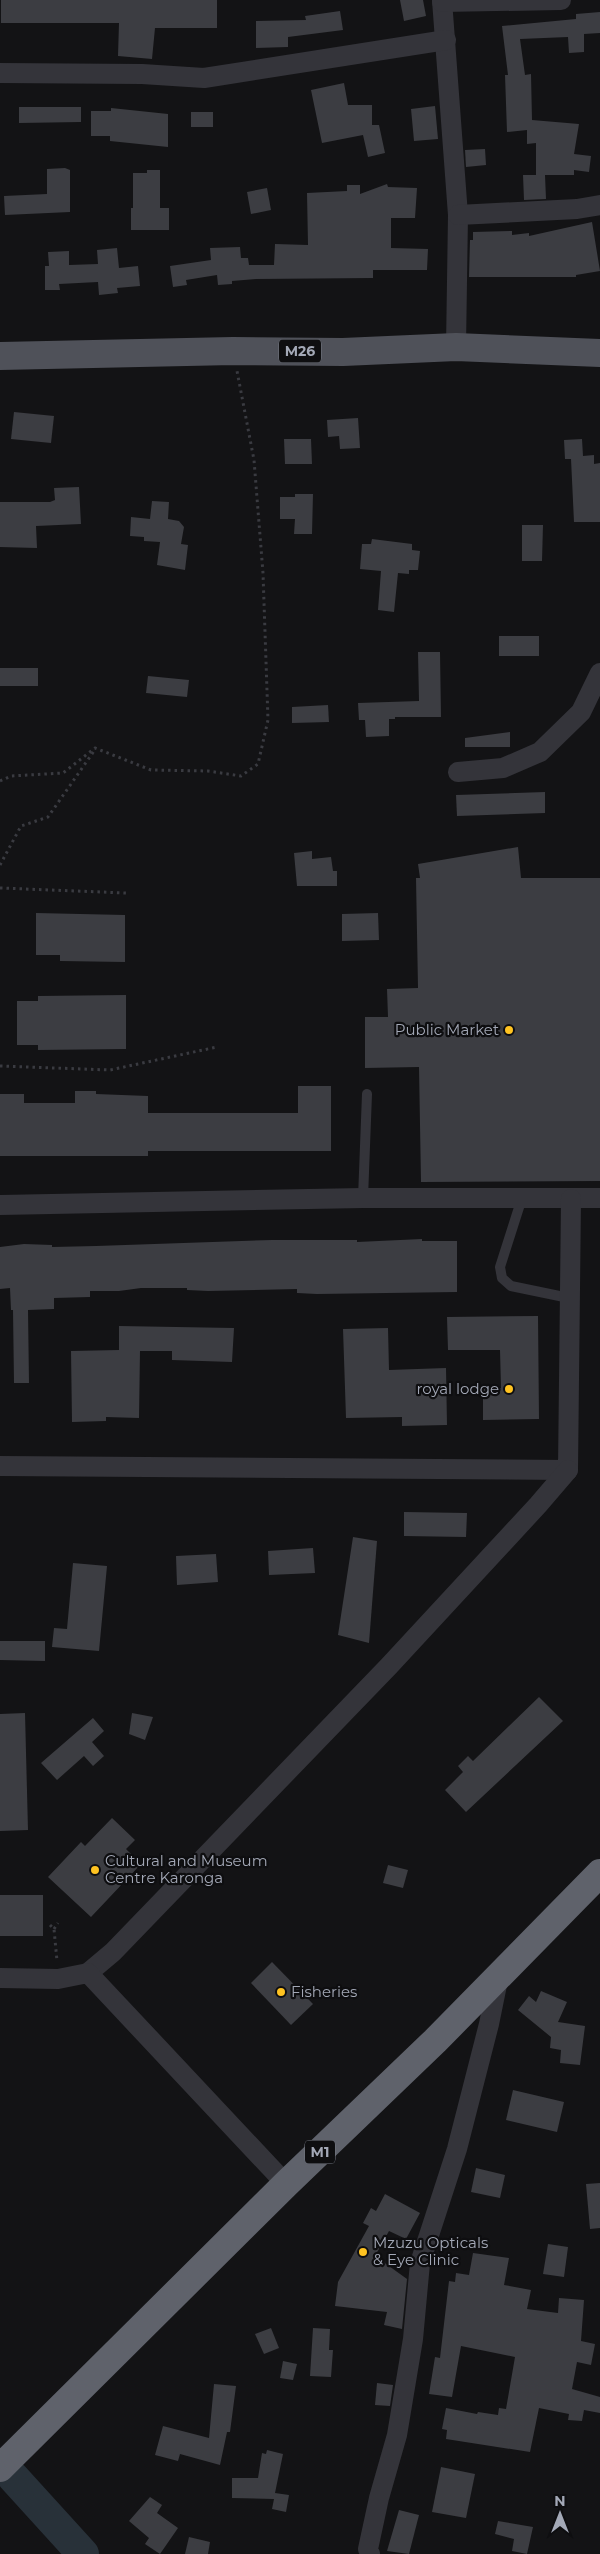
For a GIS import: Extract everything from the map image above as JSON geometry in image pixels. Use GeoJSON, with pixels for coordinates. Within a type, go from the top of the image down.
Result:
{"type":"FeatureCollection","features":[{"type":"Feature","properties":{"kind":"highway","name":"M1"},"geometry":{"type":"LineString","coordinates":[[0,2468],[286,2184],[435,2041],[600,1872]]}},
{"type":"Feature","properties":{"kind":"main road","name":"M26"},"geometry":{"type":"LineString","coordinates":[[0,356],[233,351],[343,352],[456,347],[600,353]]}},
{"type":"Feature","properties":{"kind":"street"},"geometry":{"type":"LineString","coordinates":[[456,347],[458,215],[442,1],[561,0]]}},
{"type":"Feature","properties":{"kind":"street"},"geometry":{"type":"LineString","coordinates":[[0,74],[142,74],[204,78],[446,40]]}},
{"type":"Feature","properties":{"kind":"street"},"geometry":{"type":"LineString","coordinates":[[458,215],[577,209],[600,205]]}},
{"type":"Feature","properties":{"kind":"street"},"geometry":{"type":"LineString","coordinates":[[458,772],[503,768],[540,752],[582,712],[600,673]]}},
{"type":"Feature","properties":{"kind":"street"},"geometry":{"type":"LineString","coordinates":[[0,1205],[363,1198],[600,1198]]}},
{"type":"Feature","properties":{"kind":"street"},"geometry":{"type":"LineString","coordinates":[[0,1978],[58,1979],[88,1973],[113,1952],[390,1666],[568,1470],[571,1199]]}},
{"type":"Feature","properties":{"kind":"street"},"geometry":{"type":"LineString","coordinates":[[0,1466],[568,1470]]}},
{"type":"Feature","properties":{"kind":"street"},"geometry":{"type":"LineString","coordinates":[[88,1973],[286,2184]]}},
{"type":"Feature","properties":{"kind":"street"},"geometry":{"type":"LineString","coordinates":[[370,2554],[368,2549],[379,2498],[397,2435],[413,2339],[420,2263],[457,2149],[489,2024],[499,1975]]}},
{"type":"Feature","properties":{"kind":"lane"},"geometry":{"type":"LineString","coordinates":[[363,1198],[366,1094]]}},
{"type":"Feature","properties":{"kind":"lane"},"geometry":{"type":"LineString","coordinates":[[522,1198],[500,1267],[502,1278],[511,1286],[569,1298]]}},
{"type":"Feature","properties":{"kind":"path"},"geometry":{"type":"LineString","coordinates":[[95,748],[151,770],[208,771],[241,776],[258,764],[268,720],[263,572],[254,460],[233,351]]}},
{"type":"Feature","properties":{"kind":"path"},"geometry":{"type":"LineString","coordinates":[[0,781],[11,776],[63,773],[95,748]]}},
{"type":"Feature","properties":{"kind":"path"},"geometry":{"type":"LineString","coordinates":[[0,865],[21,826],[48,817],[95,748]]}},
{"type":"Feature","properties":{"kind":"path"},"geometry":{"type":"LineString","coordinates":[[0,888],[126,893]]}},
{"type":"Feature","properties":{"kind":"path"},"geometry":{"type":"LineString","coordinates":[[0,1066],[110,1070],[217,1047]]}},
{"type":"Feature","properties":{"kind":"path"},"geometry":{"type":"LineString","coordinates":[[58,1923],[54,1929],[58,1979]]}},
{"type":"Feature","properties":{"kind":"path"},"geometry":{"type":"LineString","coordinates":[[50,1925],[54,1929]]}},
{"type":"Feature","properties":{"kind":"building"},"geometry":{"type":"Polygon","coordinates":[[[1,0],[217,0],[217,28],[155,28],[152,59],[118,56],[119,23],[1,23],[1,0]]]}},
{"type":"Feature","properties":{"kind":"building"},"geometry":{"type":"Polygon","coordinates":[[[400,0],[423,0],[426,16],[404,21],[400,0]]]}},
{"type":"Feature","properties":{"kind":"building"},"geometry":{"type":"Polygon","coordinates":[[[340,11],[343,30],[288,37],[288,47],[256,48],[256,21],[306,20],[305,16],[340,11]]]}},
{"type":"Feature","properties":{"kind":"building"},"geometry":{"type":"Polygon","coordinates":[[[600,12],[600,33],[584,34],[584,52],[569,53],[568,37],[520,39],[525,75],[531,74],[532,120],[579,124],[574,154],[591,156],[589,172],[574,170],[574,175],[545,175],[546,199],[524,200],[523,175],[536,175],[536,143],[527,144],[527,130],[507,132],[505,75],[508,75],[502,26],[576,19],[576,14],[600,12]]]}},
{"type":"Feature","properties":{"kind":"building"},"geometry":{"type":"Polygon","coordinates":[[[344,83],[348,105],[372,105],[372,125],[379,125],[385,153],[368,157],[363,135],[322,143],[311,90],[344,83]]]}},
{"type":"Feature","properties":{"kind":"building"},"geometry":{"type":"Polygon","coordinates":[[[435,106],[438,139],[414,141],[411,109],[435,106]]]}},
{"type":"Feature","properties":{"kind":"building"},"geometry":{"type":"Polygon","coordinates":[[[19,107],[81,107],[81,122],[19,123],[19,107]]]}},
{"type":"Feature","properties":{"kind":"building"},"geometry":{"type":"Polygon","coordinates":[[[111,108],[168,114],[168,147],[110,141],[110,136],[91,136],[91,111],[111,111],[111,108]]]}},
{"type":"Feature","properties":{"kind":"building"},"geometry":{"type":"Polygon","coordinates":[[[191,112],[213,112],[213,127],[191,127],[191,112]]]}},
{"type":"Feature","properties":{"kind":"building"},"geometry":{"type":"Polygon","coordinates":[[[485,149],[486,165],[466,167],[465,150],[485,149]]]}},
{"type":"Feature","properties":{"kind":"building"},"geometry":{"type":"Polygon","coordinates":[[[65,168],[70,170],[70,212],[5,215],[4,196],[47,194],[47,169],[65,168]]]}},
{"type":"Feature","properties":{"kind":"building"},"geometry":{"type":"Polygon","coordinates":[[[147,170],[160,170],[160,208],[169,208],[169,230],[131,230],[133,173],[147,173],[147,170]]]}},
{"type":"Feature","properties":{"kind":"building"},"geometry":{"type":"Polygon","coordinates":[[[387,184],[388,187],[417,188],[415,218],[391,218],[391,248],[428,249],[427,270],[373,270],[373,278],[256,279],[232,281],[232,284],[218,285],[217,275],[186,280],[187,285],[173,287],[170,266],[211,260],[210,248],[240,247],[241,258],[248,258],[249,265],[274,265],[275,244],[308,245],[307,193],[347,191],[347,185],[360,185],[360,194],[387,184]]]}},
{"type":"Feature","properties":{"kind":"building"},"geometry":{"type":"Polygon","coordinates":[[[267,188],[271,210],[251,214],[247,192],[267,188]]]}},
{"type":"Feature","properties":{"kind":"building"},"geometry":{"type":"Polygon","coordinates":[[[592,222],[600,271],[576,275],[576,277],[469,277],[470,240],[473,240],[473,232],[512,231],[512,235],[529,233],[529,236],[592,222]]]}},
{"type":"Feature","properties":{"kind":"building"},"geometry":{"type":"Polygon","coordinates":[[[117,248],[119,268],[138,266],[140,286],[117,288],[118,293],[99,295],[98,282],[59,284],[60,290],[45,290],[45,266],[49,266],[48,252],[69,251],[69,265],[98,264],[97,250],[117,248]]]}},
{"type":"Feature","properties":{"kind":"building"},"geometry":{"type":"Polygon","coordinates":[[[14,412],[54,416],[51,443],[11,439],[14,412]]]}},
{"type":"Feature","properties":{"kind":"building"},"geometry":{"type":"Polygon","coordinates":[[[358,418],[360,448],[340,449],[339,436],[328,437],[327,420],[358,418]]]}},
{"type":"Feature","properties":{"kind":"building"},"geometry":{"type":"Polygon","coordinates":[[[284,439],[311,439],[312,464],[285,464],[284,439]]]}},
{"type":"Feature","properties":{"kind":"building"},"geometry":{"type":"Polygon","coordinates":[[[582,439],[583,456],[594,455],[594,464],[600,463],[600,522],[574,522],[571,459],[565,459],[564,440],[582,439]]]}},
{"type":"Feature","properties":{"kind":"building"},"geometry":{"type":"Polygon","coordinates":[[[79,487],[81,524],[36,526],[37,548],[0,547],[0,502],[50,502],[55,500],[54,488],[79,487]]]}},
{"type":"Feature","properties":{"kind":"building"},"geometry":{"type":"Polygon","coordinates":[[[295,494],[313,494],[312,534],[294,534],[295,519],[280,519],[280,497],[295,497],[295,494]]]}},
{"type":"Feature","properties":{"kind":"building"},"geometry":{"type":"Polygon","coordinates":[[[152,501],[169,502],[168,519],[179,521],[184,527],[181,544],[188,545],[185,570],[157,565],[160,542],[144,541],[144,537],[130,536],[131,517],[150,519],[152,501]]]}},
{"type":"Feature","properties":{"kind":"building"},"geometry":{"type":"Polygon","coordinates":[[[522,525],[543,525],[542,561],[522,561],[522,525]]]}},
{"type":"Feature","properties":{"kind":"building"},"geometry":{"type":"Polygon","coordinates":[[[372,539],[412,544],[412,550],[420,551],[418,570],[409,570],[409,574],[398,573],[394,612],[378,610],[381,571],[360,569],[362,544],[371,544],[372,539]]]}},
{"type":"Feature","properties":{"kind":"building"},"geometry":{"type":"Polygon","coordinates":[[[499,636],[539,636],[539,656],[499,656],[499,636]]]}},
{"type":"Feature","properties":{"kind":"building"},"geometry":{"type":"Polygon","coordinates":[[[418,652],[440,652],[441,717],[395,717],[395,719],[389,719],[389,736],[366,737],[365,720],[359,720],[358,703],[419,701],[418,652]]]}},
{"type":"Feature","properties":{"kind":"building"},"geometry":{"type":"Polygon","coordinates":[[[0,668],[38,668],[38,686],[0,686],[0,668]]]}},
{"type":"Feature","properties":{"kind":"building"},"geometry":{"type":"Polygon","coordinates":[[[148,676],[189,680],[187,697],[146,693],[148,676]]]}},
{"type":"Feature","properties":{"kind":"building"},"geometry":{"type":"Polygon","coordinates":[[[328,705],[329,722],[292,723],[292,707],[328,705]]]}},
{"type":"Feature","properties":{"kind":"building"},"geometry":{"type":"Polygon","coordinates":[[[510,732],[510,747],[465,747],[465,738],[510,732]]]}},
{"type":"Feature","properties":{"kind":"building"},"geometry":{"type":"Polygon","coordinates":[[[545,792],[545,813],[457,816],[456,795],[545,792]]]}},
{"type":"Feature","properties":{"kind":"building","name":"Public Market"},"geometry":{"type":"Polygon","coordinates":[[[518,847],[521,878],[600,878],[600,1181],[421,1182],[419,1067],[365,1068],[365,1017],[388,1017],[387,989],[418,988],[416,878],[420,878],[418,864],[518,847]]]}},
{"type":"Feature","properties":{"kind":"building"},"geometry":{"type":"Polygon","coordinates":[[[312,851],[312,859],[331,857],[333,871],[337,871],[337,886],[297,886],[294,853],[312,851]]]}},
{"type":"Feature","properties":{"kind":"building"},"geometry":{"type":"Polygon","coordinates":[[[36,913],[125,915],[125,962],[60,961],[60,955],[36,955],[36,913]]]}},
{"type":"Feature","properties":{"kind":"building"},"geometry":{"type":"Polygon","coordinates":[[[378,913],[379,940],[342,941],[342,914],[378,913]]]}},
{"type":"Feature","properties":{"kind":"building"},"geometry":{"type":"Polygon","coordinates":[[[126,995],[126,1049],[38,1050],[38,1045],[17,1045],[17,1001],[38,1001],[38,996],[126,995]]]}},
{"type":"Feature","properties":{"kind":"building"},"geometry":{"type":"Polygon","coordinates":[[[298,1086],[331,1086],[331,1151],[148,1151],[148,1156],[0,1156],[0,1094],[24,1094],[24,1103],[75,1103],[75,1091],[96,1091],[96,1094],[148,1096],[148,1113],[298,1113],[298,1086]]]}},
{"type":"Feature","properties":{"kind":"building"},"geometry":{"type":"Polygon","coordinates":[[[422,1239],[422,1241],[457,1241],[457,1292],[317,1294],[297,1293],[297,1289],[208,1291],[187,1290],[187,1288],[141,1288],[119,1291],[90,1291],[90,1297],[54,1298],[54,1309],[28,1310],[29,1383],[14,1383],[13,1310],[11,1310],[10,1288],[0,1289],[0,1247],[24,1244],[52,1245],[52,1247],[272,1240],[357,1240],[357,1242],[422,1239]]]}},
{"type":"Feature","properties":{"kind":"building"},"geometry":{"type":"Polygon","coordinates":[[[538,1316],[539,1419],[483,1420],[483,1388],[501,1388],[500,1350],[448,1350],[447,1317],[538,1316]]]}},
{"type":"Feature","properties":{"kind":"building"},"geometry":{"type":"Polygon","coordinates":[[[119,1326],[234,1328],[232,1362],[172,1360],[172,1351],[140,1351],[139,1418],[106,1417],[106,1421],[72,1422],[71,1351],[119,1350],[119,1326]]]}},
{"type":"Feature","properties":{"kind":"building"},"geometry":{"type":"Polygon","coordinates":[[[388,1328],[389,1370],[446,1368],[447,1425],[402,1426],[402,1417],[346,1418],[343,1329],[388,1328]]]}},
{"type":"Feature","properties":{"kind":"building"},"geometry":{"type":"Polygon","coordinates":[[[404,1512],[467,1513],[466,1537],[404,1536],[404,1512]]]}},
{"type":"Feature","properties":{"kind":"building"},"geometry":{"type":"Polygon","coordinates":[[[353,1537],[377,1541],[369,1643],[338,1635],[353,1537]]]}},
{"type":"Feature","properties":{"kind":"building"},"geometry":{"type":"Polygon","coordinates":[[[313,1548],[315,1573],[269,1575],[268,1551],[313,1548]]]}},
{"type":"Feature","properties":{"kind":"building"},"geometry":{"type":"Polygon","coordinates":[[[216,1554],[218,1582],[177,1585],[176,1556],[216,1554]]]}},
{"type":"Feature","properties":{"kind":"building"},"geometry":{"type":"Polygon","coordinates":[[[73,1563],[107,1566],[99,1651],[52,1647],[54,1628],[67,1629],[73,1563]]]}},
{"type":"Feature","properties":{"kind":"building"},"geometry":{"type":"Polygon","coordinates":[[[0,1641],[45,1641],[45,1661],[0,1660],[0,1641]]]}},
{"type":"Feature","properties":{"kind":"building"},"geometry":{"type":"Polygon","coordinates":[[[539,1697],[563,1721],[466,1812],[445,1790],[463,1772],[458,1766],[468,1756],[473,1761],[539,1697]]]}},
{"type":"Feature","properties":{"kind":"building"},"geometry":{"type":"Polygon","coordinates":[[[25,1713],[28,1830],[0,1831],[0,1714],[25,1713]]]}},
{"type":"Feature","properties":{"kind":"building"},"geometry":{"type":"Polygon","coordinates":[[[132,1713],[153,1717],[145,1740],[129,1734],[132,1713]]]}},
{"type":"Feature","properties":{"kind":"building"},"geometry":{"type":"Polygon","coordinates":[[[93,1718],[104,1731],[92,1742],[104,1756],[93,1766],[84,1756],[57,1780],[41,1763],[93,1718]]]}},
{"type":"Feature","properties":{"kind":"building","name":"Cultural and Museum Centre Karonga"},"geometry":{"type":"Polygon","coordinates":[[[112,1818],[135,1840],[126,1849],[141,1864],[91,1917],[48,1877],[81,1842],[85,1846],[112,1818]]]}},
{"type":"Feature","properties":{"kind":"building"},"geometry":{"type":"Polygon","coordinates":[[[388,1865],[408,1870],[403,1888],[383,1883],[388,1865]]]}},
{"type":"Feature","properties":{"kind":"building"},"geometry":{"type":"Polygon","coordinates":[[[0,1895],[43,1895],[43,1936],[0,1936],[0,1895]]]}},
{"type":"Feature","properties":{"kind":"building"},"geometry":{"type":"Polygon","coordinates":[[[272,1962],[313,2004],[291,2025],[251,1983],[272,1962]]]}},
{"type":"Feature","properties":{"kind":"building"},"geometry":{"type":"Polygon","coordinates":[[[541,1991],[567,2002],[558,2022],[585,2026],[580,2065],[560,2063],[561,2050],[550,2048],[551,2037],[518,2010],[529,1996],[536,2002],[541,1991]]]}},
{"type":"Feature","properties":{"kind":"building"},"geometry":{"type":"Polygon","coordinates":[[[513,2090],[564,2102],[557,2132],[506,2120],[513,2090]]]}},
{"type":"Feature","properties":{"kind":"building"},"geometry":{"type":"Polygon","coordinates":[[[476,2168],[505,2175],[500,2198],[471,2192],[476,2168]]]}},
{"type":"Feature","properties":{"kind":"building"},"geometry":{"type":"Polygon","coordinates":[[[600,2183],[600,2228],[590,2229],[586,2184],[600,2183]]]}},
{"type":"Feature","properties":{"kind":"building"},"geometry":{"type":"Polygon","coordinates":[[[385,2194],[420,2213],[406,2239],[389,2231],[375,2256],[407,2279],[402,2329],[384,2325],[387,2312],[335,2306],[338,2282],[369,2226],[363,2223],[371,2208],[376,2211],[385,2194]]]}},
{"type":"Feature","properties":{"kind":"building"},"geometry":{"type":"Polygon","coordinates":[[[548,2244],[568,2247],[564,2277],[543,2274],[548,2244]]]}},
{"type":"Feature","properties":{"kind":"building"},"geometry":{"type":"Polygon","coordinates":[[[473,2253],[509,2258],[504,2285],[531,2290],[527,2309],[558,2313],[559,2298],[584,2300],[581,2341],[595,2344],[591,2365],[577,2362],[572,2389],[600,2397],[600,2413],[584,2410],[582,2421],[568,2420],[569,2414],[539,2408],[530,2452],[446,2439],[447,2430],[442,2429],[446,2408],[477,2414],[478,2412],[498,2415],[499,2408],[506,2409],[515,2357],[461,2346],[452,2397],[429,2394],[435,2357],[440,2358],[449,2281],[455,2282],[456,2273],[469,2275],[473,2253]]]}},
{"type":"Feature","properties":{"kind":"building"},"geometry":{"type":"Polygon","coordinates":[[[271,2328],[279,2348],[264,2354],[255,2334],[271,2328]]]}},
{"type":"Feature","properties":{"kind":"building"},"geometry":{"type":"Polygon","coordinates":[[[313,2328],[330,2329],[329,2350],[333,2350],[331,2377],[310,2376],[313,2328]]]}},
{"type":"Feature","properties":{"kind":"building"},"geometry":{"type":"Polygon","coordinates":[[[283,2361],[297,2364],[293,2380],[280,2378],[283,2361]]]}},
{"type":"Feature","properties":{"kind":"building"},"geometry":{"type":"Polygon","coordinates":[[[377,2383],[393,2385],[390,2406],[375,2405],[377,2383]]]}},
{"type":"Feature","properties":{"kind":"building"},"geometry":{"type":"Polygon","coordinates":[[[214,2384],[236,2386],[230,2432],[227,2432],[220,2465],[180,2454],[178,2461],[155,2455],[163,2426],[209,2438],[214,2384]]]}},
{"type":"Feature","properties":{"kind":"building"},"geometry":{"type":"Polygon","coordinates":[[[267,2450],[283,2454],[275,2493],[289,2495],[286,2512],[272,2509],[274,2499],[232,2498],[232,2478],[258,2478],[262,2453],[266,2454],[267,2450]]]}},
{"type":"Feature","properties":{"kind":"building"},"geometry":{"type":"Polygon","coordinates":[[[441,2467],[475,2474],[466,2518],[432,2512],[441,2467]]]}},
{"type":"Feature","properties":{"kind":"building"},"geometry":{"type":"Polygon","coordinates":[[[150,2497],[162,2505],[157,2513],[178,2528],[160,2554],[145,2544],[149,2538],[129,2521],[150,2497]]]}},
{"type":"Feature","properties":{"kind":"building"},"geometry":{"type":"Polygon","coordinates":[[[399,2510],[419,2515],[409,2554],[387,2551],[399,2510]]]}},
{"type":"Feature","properties":{"kind":"building"},"geometry":{"type":"Polygon","coordinates":[[[498,2521],[533,2527],[527,2554],[512,2551],[514,2539],[495,2534],[498,2521]]]}},
{"type":"Feature","properties":{"kind":"building"},"geometry":{"type":"Polygon","coordinates":[[[189,2537],[210,2542],[208,2554],[185,2554],[189,2537]]]}},
{"type":"Feature","properties":{"kind":"waterway"},"geometry":{"type":"LineString","coordinates":[[13,2477],[83,2554]]}},
{"type":"Feature","properties":{"kind":"place","name":"Public Market"},"geometry":{"type":"Point","coordinates":[509,1030]}},
{"type":"Feature","properties":{"kind":"place","name":"royal lodge"},"geometry":{"type":"Point","coordinates":[509,1389]}},
{"type":"Feature","properties":{"kind":"place","name":"Cultural and Museum Centre Karonga"},"geometry":{"type":"Point","coordinates":[95,1870]}},
{"type":"Feature","properties":{"kind":"place","name":"Fisheries"},"geometry":{"type":"Point","coordinates":[281,1992]}},
{"type":"Feature","properties":{"kind":"place","name":"Mzuzu Opticals & Eye Clinic"},"geometry":{"type":"Point","coordinates":[363,2252]}}]}
